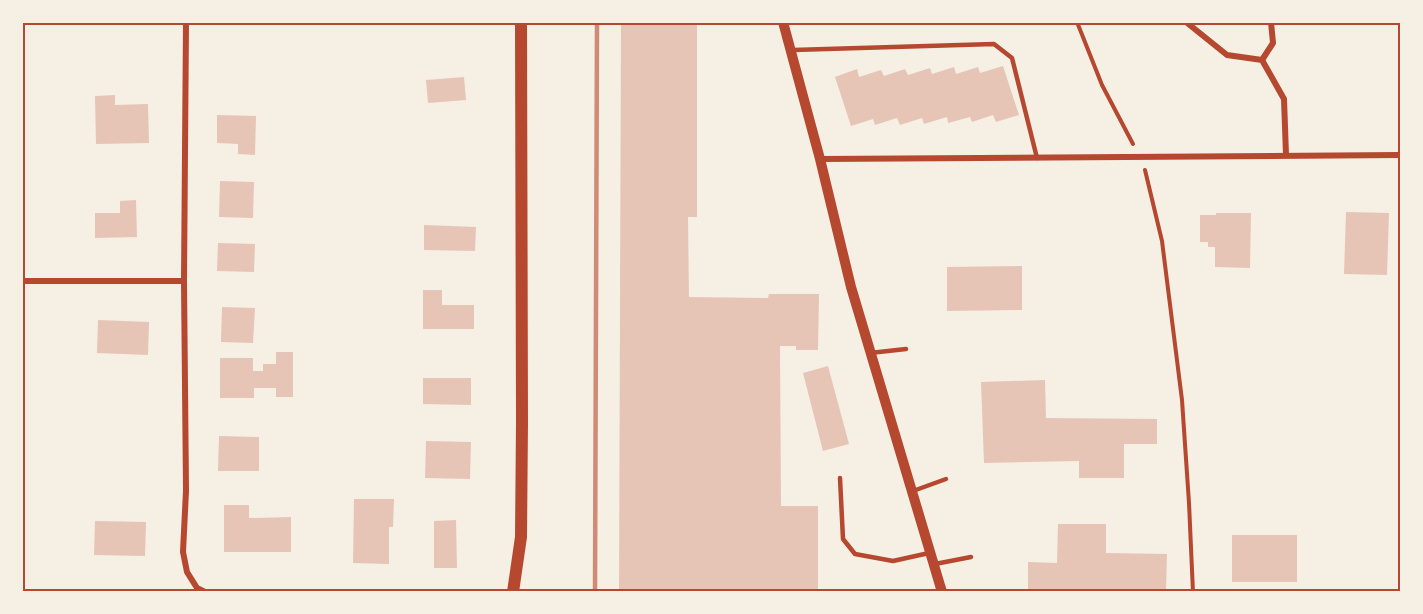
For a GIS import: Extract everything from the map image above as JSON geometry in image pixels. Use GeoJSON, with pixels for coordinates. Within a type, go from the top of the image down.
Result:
{"type":"FeatureCollection","features":[{"type":"Feature","properties":{"kind":"main road"},"geometry":{"type":"LineString","coordinates":[[513,591],[520,537],[522,445],[521,22]]}},
{"type":"Feature","properties":{"kind":"street"},"geometry":{"type":"LineString","coordinates":[[186,22],[184,281],[186,491],[183,552],[187,573],[197,588],[205,591]]}},
{"type":"Feature","properties":{"kind":"street"},"geometry":{"type":"LineString","coordinates":[[783,22],[851,287],[942,591]]}},
{"type":"Feature","properties":{"kind":"street"},"geometry":{"type":"LineString","coordinates":[[1186,22],[1227,55],[1262,60]]}},
{"type":"Feature","properties":{"kind":"street"},"geometry":{"type":"LineString","coordinates":[[1262,60],[1273,43],[1271,22]]}},
{"type":"Feature","properties":{"kind":"street"},"geometry":{"type":"LineString","coordinates":[[1262,60],[1284,99],[1286,155]]}},
{"type":"Feature","properties":{"kind":"street"},"geometry":{"type":"LineString","coordinates":[[820,159],[1401,155]]}},
{"type":"Feature","properties":{"kind":"street"},"geometry":{"type":"LineString","coordinates":[[22,281],[184,281]]}},
{"type":"Feature","properties":{"kind":"lane"},"geometry":{"type":"LineString","coordinates":[[790,50],[994,44],[1012,58],[1038,158]]}},
{"type":"Feature","properties":{"kind":"lane"},"geometry":{"type":"LineString","coordinates":[[870,353],[906,349]]}},
{"type":"Feature","properties":{"kind":"lane"},"geometry":{"type":"LineString","coordinates":[[840,478],[843,539],[855,554],[893,561],[932,553]]}},
{"type":"Feature","properties":{"kind":"lane"},"geometry":{"type":"LineString","coordinates":[[912,490],[946,479]]}},
{"type":"Feature","properties":{"kind":"lane"},"geometry":{"type":"LineString","coordinates":[[935,564],[971,557]]}},
{"type":"Feature","properties":{"kind":"path"},"geometry":{"type":"LineString","coordinates":[[1077,22],[1102,85],[1132,142]]}},
{"type":"Feature","properties":{"kind":"path"},"geometry":{"type":"LineString","coordinates":[[1145,169],[1162,241],[1182,400],[1193,591]]}},
{"type":"Feature","properties":{"kind":"building"},"geometry":{"type":"Polygon","coordinates":[[[621,22],[697,22],[697,217],[688,217],[689,297],[768,298],[769,294],[819,294],[818,350],[796,350],[796,346],[780,346],[781,506],[818,506],[818,592],[619,592],[621,22]]]}},
{"type":"Feature","properties":{"kind":"building"},"geometry":{"type":"Polygon","coordinates":[[[1003,66],[1019,115],[996,122],[993,115],[972,122],[970,117],[948,123],[947,117],[924,124],[922,118],[900,125],[897,118],[875,125],[873,119],[851,126],[835,77],[857,69],[859,77],[881,70],[884,76],[905,69],[908,75],[930,68],[932,74],[954,67],[956,74],[978,67],[980,73],[1003,66]]]}},
{"type":"Feature","properties":{"kind":"building"},"geometry":{"type":"Polygon","coordinates":[[[464,77],[466,100],[428,103],[426,80],[464,77]]]}},
{"type":"Feature","properties":{"kind":"building"},"geometry":{"type":"Polygon","coordinates":[[[115,95],[115,105],[148,104],[149,143],[96,144],[95,96],[115,95]]]}},
{"type":"Feature","properties":{"kind":"building"},"geometry":{"type":"Polygon","coordinates":[[[217,115],[256,116],[255,155],[238,154],[238,144],[217,143],[217,115]]]}},
{"type":"Feature","properties":{"kind":"building"},"geometry":{"type":"Polygon","coordinates":[[[220,181],[254,182],[253,218],[219,217],[220,181]]]}},
{"type":"Feature","properties":{"kind":"building"},"geometry":{"type":"Polygon","coordinates":[[[136,200],[137,237],[95,238],[95,213],[120,213],[120,201],[136,200]]]}},
{"type":"Feature","properties":{"kind":"building"},"geometry":{"type":"Polygon","coordinates":[[[1346,212],[1389,213],[1387,275],[1344,274],[1346,212]]]}},
{"type":"Feature","properties":{"kind":"building"},"geometry":{"type":"Polygon","coordinates":[[[1216,213],[1251,213],[1250,268],[1215,267],[1215,247],[1208,247],[1208,242],[1200,242],[1200,215],[1216,215],[1216,213]]]}},
{"type":"Feature","properties":{"kind":"building"},"geometry":{"type":"Polygon","coordinates":[[[424,225],[476,227],[475,251],[424,250],[424,225]]]}},
{"type":"Feature","properties":{"kind":"building"},"geometry":{"type":"Polygon","coordinates":[[[218,243],[255,244],[254,272],[217,271],[218,243]]]}},
{"type":"Feature","properties":{"kind":"building"},"geometry":{"type":"Polygon","coordinates":[[[1022,266],[1022,310],[947,311],[947,267],[1022,266]]]}},
{"type":"Feature","properties":{"kind":"building"},"geometry":{"type":"Polygon","coordinates":[[[423,290],[442,290],[442,305],[474,305],[474,329],[423,329],[423,290]]]}},
{"type":"Feature","properties":{"kind":"building"},"geometry":{"type":"Polygon","coordinates":[[[222,307],[255,308],[253,343],[221,342],[222,307]]]}},
{"type":"Feature","properties":{"kind":"building"},"geometry":{"type":"Polygon","coordinates":[[[98,320],[149,322],[148,355],[97,353],[98,320]]]}},
{"type":"Feature","properties":{"kind":"building"},"geometry":{"type":"Polygon","coordinates":[[[276,352],[293,352],[293,397],[276,397],[276,388],[254,388],[254,398],[220,398],[220,358],[253,358],[253,371],[263,371],[263,364],[276,364],[276,352]]]}},
{"type":"Feature","properties":{"kind":"building"},"geometry":{"type":"Polygon","coordinates":[[[828,366],[849,444],[823,451],[803,373],[828,366]]]}},
{"type":"Feature","properties":{"kind":"building"},"geometry":{"type":"Polygon","coordinates":[[[423,378],[471,378],[471,405],[423,404],[423,378]]]}},
{"type":"Feature","properties":{"kind":"building"},"geometry":{"type":"Polygon","coordinates":[[[1045,380],[1046,418],[1157,419],[1157,444],[1124,444],[1124,478],[1079,478],[1079,461],[984,463],[981,382],[1045,380]]]}},
{"type":"Feature","properties":{"kind":"building"},"geometry":{"type":"Polygon","coordinates":[[[219,436],[259,437],[259,471],[218,471],[219,436]]]}},
{"type":"Feature","properties":{"kind":"building"},"geometry":{"type":"Polygon","coordinates":[[[426,441],[471,442],[470,479],[425,478],[426,441]]]}},
{"type":"Feature","properties":{"kind":"building"},"geometry":{"type":"Polygon","coordinates":[[[354,499],[394,499],[393,527],[389,527],[389,564],[353,563],[354,499]]]}},
{"type":"Feature","properties":{"kind":"building"},"geometry":{"type":"Polygon","coordinates":[[[224,505],[249,505],[249,518],[291,517],[291,552],[224,552],[224,505]]]}},
{"type":"Feature","properties":{"kind":"building"},"geometry":{"type":"Polygon","coordinates":[[[456,520],[457,568],[434,568],[434,521],[456,520]]]}},
{"type":"Feature","properties":{"kind":"building"},"geometry":{"type":"Polygon","coordinates":[[[95,521],[146,522],[145,556],[94,555],[95,521]]]}},
{"type":"Feature","properties":{"kind":"building"},"geometry":{"type":"Polygon","coordinates":[[[1058,524],[1106,524],[1106,553],[1167,554],[1166,592],[1028,592],[1028,562],[1057,563],[1058,524]]]}},
{"type":"Feature","properties":{"kind":"building"},"geometry":{"type":"Polygon","coordinates":[[[1232,535],[1297,535],[1297,582],[1232,582],[1232,535]]]}},
{"type":"Feature","properties":{"kind":"railway"},"geometry":{"type":"LineString","coordinates":[[595,592],[597,22]]}}]}
